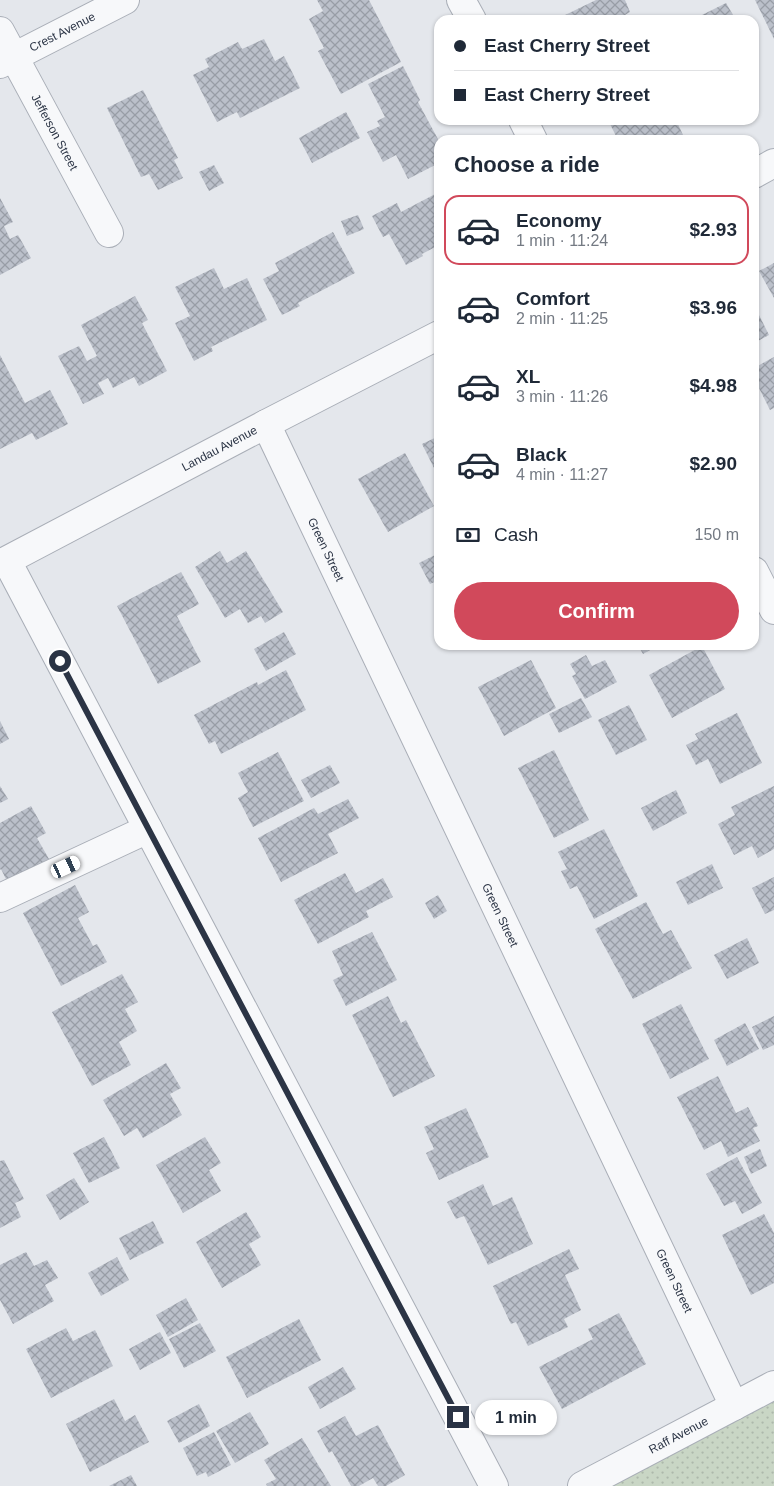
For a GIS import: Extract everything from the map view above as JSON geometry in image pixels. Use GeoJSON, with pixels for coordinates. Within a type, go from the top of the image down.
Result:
{"type":"FeatureCollection","features":[{"type":"Feature","properties":{"kind":"street","name":"Crest Avenue"},"geometry":{"type":"LineString","coordinates":[[7,61],[125,0]]}},
{"type":"Feature","properties":{"kind":"street"},"geometry":{"type":"LineString","coordinates":[[462,0],[470,15]]}},
{"type":"Feature","properties":{"kind":"street","name":"Jefferson Street"},"geometry":{"type":"LineString","coordinates":[[0,31],[7,61],[109,233]]}},
{"type":"Feature","properties":{"kind":"street"},"geometry":{"type":"LineString","coordinates":[[759,171],[774,163]]}},
{"type":"Feature","properties":{"kind":"street","name":"Landau Avenue"},"geometry":{"type":"LineString","coordinates":[[3,563],[266,424],[434,339]]}},
{"type":"Feature","properties":{"kind":"street","name":"Green Street"},"geometry":{"type":"LineString","coordinates":[[266,424],[734,1406]]}},
{"type":"Feature","properties":{"kind":"street"},"geometry":{"type":"LineString","coordinates":[[3,563],[148,829],[494,1486]]}},
{"type":"Feature","properties":{"kind":"street"},"geometry":{"type":"LineString","coordinates":[[759,581],[774,610]]}},
{"type":"Feature","properties":{"kind":"street"},"geometry":{"type":"LineString","coordinates":[[0,898],[148,829]]}},
{"type":"Feature","properties":{"kind":"street","name":"Raff Avenue"},"geometry":{"type":"LineString","coordinates":[[582,1486],[774,1386]]}},
{"type":"Feature","properties":{"kind":"green space"},"geometry":{"type":"Polygon","coordinates":[[[774,1401],[774,1486],[609,1486],[774,1401]]]}},
{"type":"Feature","properties":{"kind":"building"},"geometry":{"type":"Polygon","coordinates":[[[317,0],[369,0],[401,62],[341,94],[318,51],[324,48],[309,19],[323,11],[317,0]]]}},
{"type":"Feature","properties":{"kind":"building"},"geometry":{"type":"Polygon","coordinates":[[[596,0],[625,0],[630,12],[625,15],[565,15],[596,0]]]}},
{"type":"Feature","properties":{"kind":"building"},"geometry":{"type":"Polygon","coordinates":[[[755,0],[774,0],[774,39],[755,0]]]}},
{"type":"Feature","properties":{"kind":"building"},"geometry":{"type":"Polygon","coordinates":[[[726,3],[733,15],[702,15],[726,3]]]}},
{"type":"Feature","properties":{"kind":"building"},"geometry":{"type":"Polygon","coordinates":[[[264,39],[275,61],[284,56],[300,88],[240,118],[237,112],[217,122],[193,75],[209,67],[205,59],[238,42],[242,49],[264,39]]]}},
{"type":"Feature","properties":{"kind":"building"},"geometry":{"type":"Polygon","coordinates":[[[403,66],[420,100],[418,102],[436,135],[434,135],[434,166],[408,179],[396,155],[383,162],[367,132],[380,126],[377,121],[385,117],[368,84],[403,66]]]}},
{"type":"Feature","properties":{"kind":"building"},"geometry":{"type":"Polygon","coordinates":[[[143,90],[178,158],[174,160],[183,178],[158,190],[149,174],[141,177],[107,108],[143,90]]]}},
{"type":"Feature","properties":{"kind":"building"},"geometry":{"type":"Polygon","coordinates":[[[346,112],[360,138],[312,163],[299,138],[346,112]]]}},
{"type":"Feature","properties":{"kind":"building"},"geometry":{"type":"Polygon","coordinates":[[[610,125],[678,125],[683,135],[616,135],[610,125]]]}},
{"type":"Feature","properties":{"kind":"building"},"geometry":{"type":"Polygon","coordinates":[[[214,165],[224,183],[209,191],[199,172],[214,165]]]}},
{"type":"Feature","properties":{"kind":"building"},"geometry":{"type":"Polygon","coordinates":[[[434,195],[434,248],[406,265],[389,234],[383,237],[372,216],[397,203],[401,212],[434,195]]]}},
{"type":"Feature","properties":{"kind":"building"},"geometry":{"type":"Polygon","coordinates":[[[0,198],[13,222],[4,226],[10,239],[18,235],[31,258],[0,275],[0,198]]]}},
{"type":"Feature","properties":{"kind":"building"},"geometry":{"type":"Polygon","coordinates":[[[358,215],[364,229],[347,236],[341,221],[358,215]]]}},
{"type":"Feature","properties":{"kind":"building"},"geometry":{"type":"Polygon","coordinates":[[[333,232],[355,273],[298,303],[300,306],[282,315],[263,279],[279,271],[275,263],[333,232]]]}},
{"type":"Feature","properties":{"kind":"building"},"geometry":{"type":"Polygon","coordinates":[[[774,263],[774,298],[759,271],[774,263]]]}},
{"type":"Feature","properties":{"kind":"building"},"geometry":{"type":"Polygon","coordinates":[[[214,268],[224,289],[247,278],[267,320],[211,347],[213,351],[194,361],[175,323],[190,316],[175,287],[214,268]]]}},
{"type":"Feature","properties":{"kind":"building"},"geometry":{"type":"Polygon","coordinates":[[[135,296],[148,320],[142,323],[167,371],[139,386],[134,377],[113,388],[108,378],[98,383],[104,394],[83,404],[58,356],[79,346],[87,361],[97,356],[81,325],[135,296]]]}},
{"type":"Feature","properties":{"kind":"building"},"geometry":{"type":"Polygon","coordinates":[[[759,315],[769,335],[759,340],[759,315]]]}},
{"type":"Feature","properties":{"kind":"building"},"geometry":{"type":"Polygon","coordinates":[[[0,355],[25,403],[50,390],[68,424],[36,440],[32,433],[0,449],[0,355]]]}},
{"type":"Feature","properties":{"kind":"building"},"geometry":{"type":"Polygon","coordinates":[[[774,357],[774,408],[770,410],[759,388],[759,365],[774,357]]]}},
{"type":"Feature","properties":{"kind":"building"},"geometry":{"type":"Polygon","coordinates":[[[434,438],[434,468],[422,444],[434,438]]]}},
{"type":"Feature","properties":{"kind":"building"},"geometry":{"type":"Polygon","coordinates":[[[405,453],[434,506],[388,532],[358,479],[405,453]]]}},
{"type":"Feature","properties":{"kind":"building"},"geometry":{"type":"Polygon","coordinates":[[[220,551],[227,563],[246,551],[283,612],[265,623],[261,616],[248,623],[240,609],[225,618],[195,567],[220,551]]]}},
{"type":"Feature","properties":{"kind":"building"},"geometry":{"type":"Polygon","coordinates":[[[434,556],[434,582],[430,584],[419,563],[434,556]]]}},
{"type":"Feature","properties":{"kind":"building"},"geometry":{"type":"Polygon","coordinates":[[[181,572],[199,604],[177,616],[201,662],[158,684],[117,606],[181,572]]]}},
{"type":"Feature","properties":{"kind":"building"},"geometry":{"type":"Polygon","coordinates":[[[284,632],[296,654],[266,671],[254,649],[284,632]]]}},
{"type":"Feature","properties":{"kind":"building"},"geometry":{"type":"Polygon","coordinates":[[[641,650],[650,650],[643,654],[641,650]]]}},
{"type":"Feature","properties":{"kind":"building"},"geometry":{"type":"Polygon","coordinates":[[[695,650],[704,650],[725,689],[672,718],[649,675],[695,650]]]}},
{"type":"Feature","properties":{"kind":"building"},"geometry":{"type":"Polygon","coordinates":[[[586,655],[592,666],[605,660],[617,682],[585,699],[572,676],[576,674],[570,664],[586,655]]]}},
{"type":"Feature","properties":{"kind":"building"},"geometry":{"type":"Polygon","coordinates":[[[531,660],[556,708],[504,736],[478,687],[531,660]]]}},
{"type":"Feature","properties":{"kind":"building"},"geometry":{"type":"Polygon","coordinates":[[[286,670],[306,710],[221,754],[215,741],[209,744],[194,715],[257,682],[258,685],[286,670]]]}},
{"type":"Feature","properties":{"kind":"building"},"geometry":{"type":"Polygon","coordinates":[[[581,698],[592,717],[559,733],[549,714],[581,698]]]}},
{"type":"Feature","properties":{"kind":"building"},"geometry":{"type":"Polygon","coordinates":[[[629,705],[647,740],[616,755],[598,720],[629,705]]]}},
{"type":"Feature","properties":{"kind":"building"},"geometry":{"type":"Polygon","coordinates":[[[737,713],[762,763],[720,784],[708,759],[696,765],[686,745],[698,739],[695,734],[737,713]]]}},
{"type":"Feature","properties":{"kind":"building"},"geometry":{"type":"Polygon","coordinates":[[[0,721],[9,739],[0,744],[0,721]]]}},
{"type":"Feature","properties":{"kind":"building"},"geometry":{"type":"Polygon","coordinates":[[[554,750],[589,820],[554,838],[518,768],[554,750]]]}},
{"type":"Feature","properties":{"kind":"building"},"geometry":{"type":"Polygon","coordinates":[[[278,752],[304,801],[253,827],[238,798],[248,792],[238,773],[278,752]]]}},
{"type":"Feature","properties":{"kind":"building"},"geometry":{"type":"Polygon","coordinates":[[[330,765],[340,783],[311,798],[301,780],[330,765]]]}},
{"type":"Feature","properties":{"kind":"building"},"geometry":{"type":"Polygon","coordinates":[[[0,786],[8,799],[0,803],[0,786]]]}},
{"type":"Feature","properties":{"kind":"building"},"geometry":{"type":"Polygon","coordinates":[[[774,786],[774,849],[758,858],[752,846],[734,855],[718,824],[735,815],[731,807],[774,786]]]}},
{"type":"Feature","properties":{"kind":"building"},"geometry":{"type":"Polygon","coordinates":[[[676,790],[687,813],[653,831],[641,808],[676,790]]]}},
{"type":"Feature","properties":{"kind":"building"},"geometry":{"type":"Polygon","coordinates":[[[348,799],[359,818],[328,834],[338,853],[281,882],[258,838],[314,808],[318,814],[348,799]]]}},
{"type":"Feature","properties":{"kind":"building"},"geometry":{"type":"Polygon","coordinates":[[[31,806],[46,833],[37,838],[49,859],[7,881],[0,870],[0,823],[31,806]]]}},
{"type":"Feature","properties":{"kind":"building"},"geometry":{"type":"Polygon","coordinates":[[[604,829],[638,896],[594,919],[577,886],[570,889],[561,871],[567,869],[558,852],[604,829]]]}},
{"type":"Feature","properties":{"kind":"building"},"geometry":{"type":"Polygon","coordinates":[[[712,864],[723,888],[688,905],[676,882],[712,864]]]}},
{"type":"Feature","properties":{"kind":"building"},"geometry":{"type":"Polygon","coordinates":[[[345,873],[356,893],[383,878],[393,897],[366,911],[369,917],[318,944],[294,900],[345,873]]]}},
{"type":"Feature","properties":{"kind":"building"},"geometry":{"type":"Polygon","coordinates":[[[774,877],[774,910],[765,914],[752,888],[774,877]]]}},
{"type":"Feature","properties":{"kind":"building"},"geometry":{"type":"Polygon","coordinates":[[[75,885],[89,912],[78,918],[93,946],[97,944],[107,962],[61,986],[23,913],[75,885]]]}},
{"type":"Feature","properties":{"kind":"building"},"geometry":{"type":"Polygon","coordinates":[[[438,895],[447,911],[434,919],[425,903],[438,895]]]}},
{"type":"Feature","properties":{"kind":"building"},"geometry":{"type":"Polygon","coordinates":[[[646,902],[663,934],[671,930],[692,968],[633,999],[595,929],[646,902]]]}},
{"type":"Feature","properties":{"kind":"building"},"geometry":{"type":"Polygon","coordinates":[[[372,932],[397,980],[346,1006],[333,980],[343,975],[332,951],[372,932]]]}},
{"type":"Feature","properties":{"kind":"building"},"geometry":{"type":"Polygon","coordinates":[[[747,938],[759,963],[727,979],[714,955],[747,938]]]}},
{"type":"Feature","properties":{"kind":"building"},"geometry":{"type":"Polygon","coordinates":[[[122,974],[138,1002],[125,1009],[137,1031],[119,1042],[131,1065],[92,1086],[52,1012],[122,974]]]}},
{"type":"Feature","properties":{"kind":"building"},"geometry":{"type":"Polygon","coordinates":[[[388,996],[401,1023],[406,1020],[435,1076],[393,1097],[352,1015],[388,996]]]}},
{"type":"Feature","properties":{"kind":"building"},"geometry":{"type":"Polygon","coordinates":[[[681,1004],[709,1059],[670,1079],[642,1024],[681,1004]]]}},
{"type":"Feature","properties":{"kind":"building"},"geometry":{"type":"Polygon","coordinates":[[[774,1016],[774,1045],[763,1050],[752,1027],[774,1016]]]}},
{"type":"Feature","properties":{"kind":"building"},"geometry":{"type":"Polygon","coordinates":[[[745,1023],[759,1049],[727,1066],[714,1040],[745,1023]]]}},
{"type":"Feature","properties":{"kind":"building"},"geometry":{"type":"Polygon","coordinates":[[[166,1063],[181,1088],[170,1094],[182,1115],[143,1138],[137,1128],[124,1136],[103,1100],[166,1063]]]}},
{"type":"Feature","properties":{"kind":"building"},"geometry":{"type":"Polygon","coordinates":[[[718,1076],[736,1113],[748,1107],[758,1126],[753,1128],[760,1141],[728,1157],[721,1141],[704,1150],[677,1097],[718,1076]]]}},
{"type":"Feature","properties":{"kind":"building"},"geometry":{"type":"Polygon","coordinates":[[[466,1108],[489,1157],[439,1180],[426,1153],[434,1149],[424,1127],[466,1108]]]}},
{"type":"Feature","properties":{"kind":"building"},"geometry":{"type":"Polygon","coordinates":[[[104,1137],[120,1168],[89,1183],[73,1153],[104,1137]]]}},
{"type":"Feature","properties":{"kind":"building"},"geometry":{"type":"Polygon","coordinates":[[[205,1137],[221,1163],[209,1170],[221,1191],[183,1213],[156,1165],[205,1137]]]}},
{"type":"Feature","properties":{"kind":"building"},"geometry":{"type":"Polygon","coordinates":[[[760,1149],[767,1166],[751,1174],[744,1157],[760,1149]]]}},
{"type":"Feature","properties":{"kind":"building"},"geometry":{"type":"Polygon","coordinates":[[[737,1157],[762,1203],[742,1214],[735,1201],[724,1206],[706,1174],[737,1157]]]}},
{"type":"Feature","properties":{"kind":"building"},"geometry":{"type":"Polygon","coordinates":[[[4,1160],[24,1199],[15,1203],[21,1217],[0,1228],[0,1161],[4,1160]]]}},
{"type":"Feature","properties":{"kind":"building"},"geometry":{"type":"Polygon","coordinates":[[[74,1178],[89,1202],[60,1220],[46,1195],[74,1178]]]}},
{"type":"Feature","properties":{"kind":"building"},"geometry":{"type":"Polygon","coordinates":[[[483,1184],[493,1206],[512,1197],[533,1244],[488,1265],[464,1216],[456,1219],[447,1202],[483,1184]]]}},
{"type":"Feature","properties":{"kind":"building"},"geometry":{"type":"Polygon","coordinates":[[[246,1212],[261,1237],[249,1244],[261,1265],[222,1288],[196,1242],[246,1212]]]}},
{"type":"Feature","properties":{"kind":"building"},"geometry":{"type":"Polygon","coordinates":[[[764,1214],[774,1233],[774,1283],[751,1295],[722,1235],[764,1214]]]}},
{"type":"Feature","properties":{"kind":"building"},"geometry":{"type":"Polygon","coordinates":[[[153,1221],[164,1243],[130,1260],[119,1238],[153,1221]]]}},
{"type":"Feature","properties":{"kind":"building"},"geometry":{"type":"Polygon","coordinates":[[[569,1249],[579,1269],[565,1275],[581,1310],[564,1319],[568,1327],[528,1346],[516,1322],[511,1324],[493,1286],[569,1249]]]}},
{"type":"Feature","properties":{"kind":"building"},"geometry":{"type":"Polygon","coordinates":[[[26,1252],[34,1266],[47,1260],[58,1278],[45,1285],[54,1301],[13,1324],[0,1300],[0,1265],[26,1252]]]}},
{"type":"Feature","properties":{"kind":"building"},"geometry":{"type":"Polygon","coordinates":[[[117,1257],[129,1280],[101,1296],[88,1273],[117,1257]]]}},
{"type":"Feature","properties":{"kind":"building"},"geometry":{"type":"Polygon","coordinates":[[[186,1298],[198,1320],[168,1337],[156,1315],[186,1298]]]}},
{"type":"Feature","properties":{"kind":"building"},"geometry":{"type":"Polygon","coordinates":[[[619,1313],[646,1364],[562,1409],[539,1367],[593,1339],[588,1329],[619,1313]]]}},
{"type":"Feature","properties":{"kind":"building"},"geometry":{"type":"Polygon","coordinates":[[[299,1319],[321,1360],[247,1398],[226,1357],[299,1319]]]}},
{"type":"Feature","properties":{"kind":"building"},"geometry":{"type":"Polygon","coordinates":[[[200,1323],[216,1351],[184,1368],[169,1339],[200,1323]]]}},
{"type":"Feature","properties":{"kind":"building"},"geometry":{"type":"Polygon","coordinates":[[[66,1328],[73,1341],[95,1330],[113,1366],[51,1398],[26,1349],[66,1328]]]}},
{"type":"Feature","properties":{"kind":"building"},"geometry":{"type":"Polygon","coordinates":[[[160,1332],[171,1353],[140,1370],[129,1349],[160,1332]]]}},
{"type":"Feature","properties":{"kind":"building"},"geometry":{"type":"Polygon","coordinates":[[[343,1367],[356,1389],[320,1409],[308,1387],[343,1367]]]}},
{"type":"Feature","properties":{"kind":"building"},"geometry":{"type":"Polygon","coordinates":[[[114,1399],[125,1421],[135,1415],[149,1442],[90,1472],[66,1424],[114,1399]]]}},
{"type":"Feature","properties":{"kind":"building"},"geometry":{"type":"Polygon","coordinates":[[[199,1404],[210,1426],[179,1443],[167,1421],[199,1404]]]}},
{"type":"Feature","properties":{"kind":"building"},"geometry":{"type":"Polygon","coordinates":[[[250,1412],[269,1444],[235,1463],[216,1431],[250,1412]]]}},
{"type":"Feature","properties":{"kind":"building"},"geometry":{"type":"Polygon","coordinates":[[[345,1416],[356,1436],[378,1425],[405,1475],[386,1486],[378,1486],[373,1478],[359,1486],[351,1486],[332,1451],[329,1453],[317,1431],[345,1416]]]}},
{"type":"Feature","properties":{"kind":"building"},"geometry":{"type":"Polygon","coordinates":[[[214,1432],[231,1465],[208,1477],[206,1472],[197,1476],[183,1448],[214,1432]]]}},
{"type":"Feature","properties":{"kind":"building"},"geometry":{"type":"Polygon","coordinates":[[[302,1438],[331,1486],[267,1486],[266,1484],[276,1479],[264,1460],[302,1438]]]}},
{"type":"Feature","properties":{"kind":"building"},"geometry":{"type":"Polygon","coordinates":[[[131,1475],[137,1486],[109,1486],[131,1475]]]}},
{"type":"Feature","properties":{"kind":"route"},"geometry":{"type":"LineString","coordinates":[[60,661],[458,1417]]}}]}
